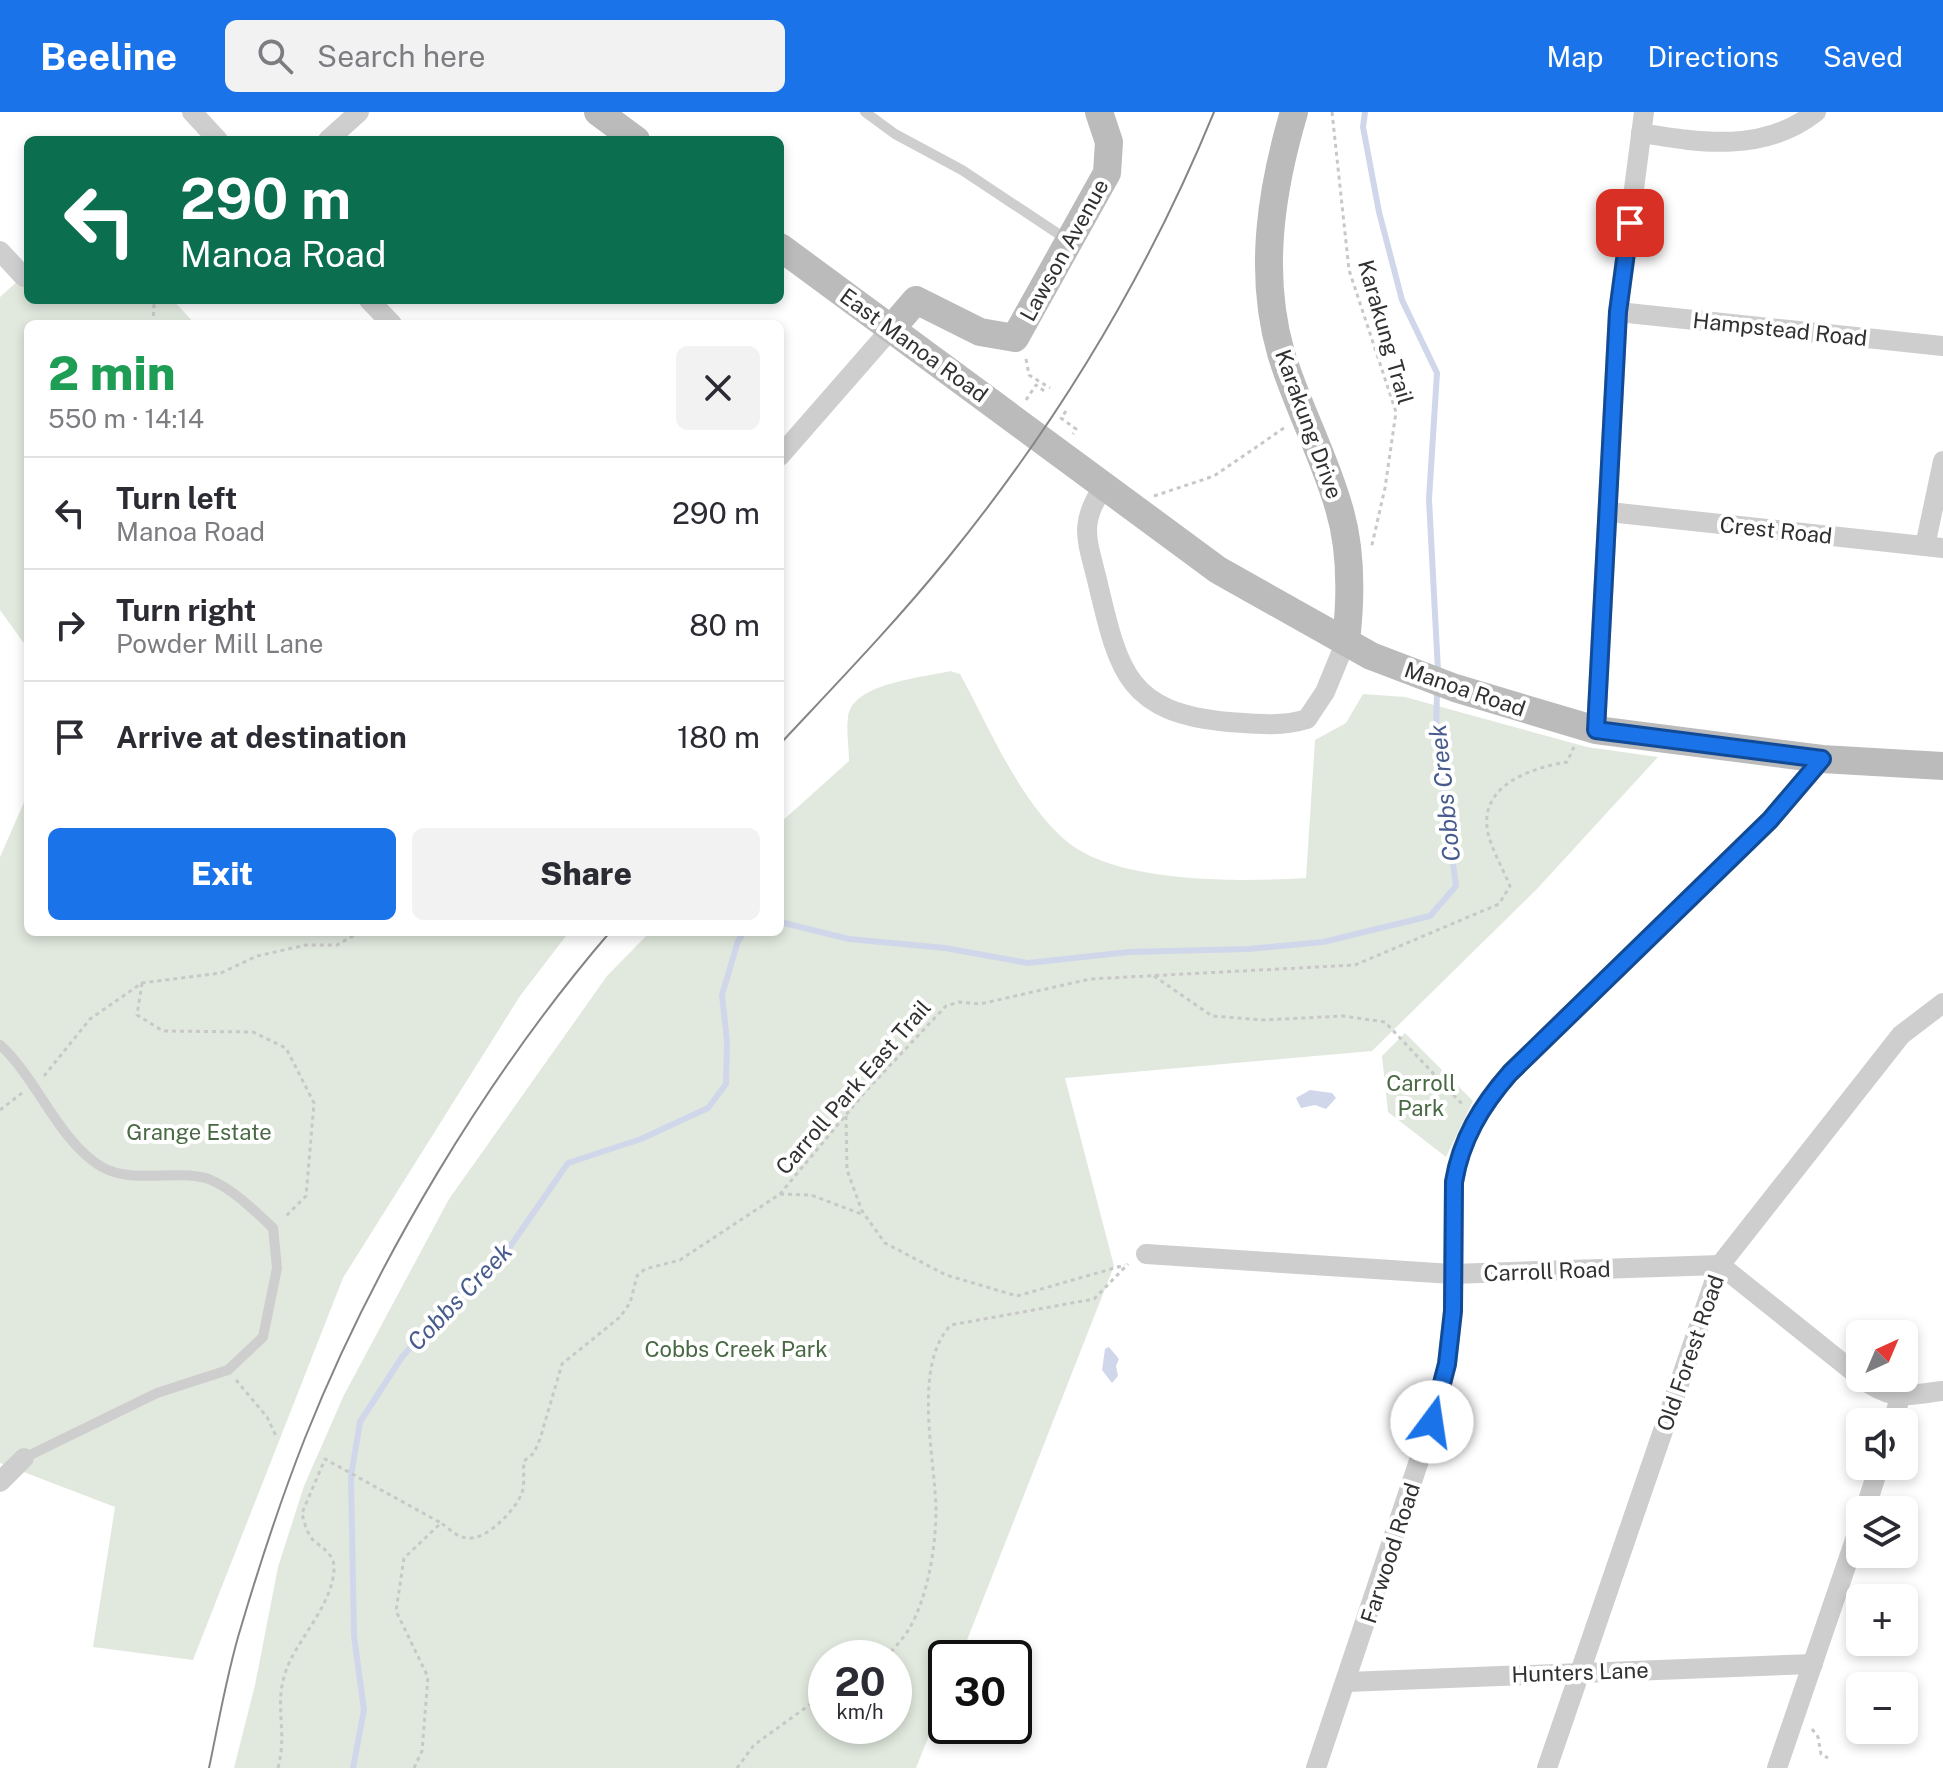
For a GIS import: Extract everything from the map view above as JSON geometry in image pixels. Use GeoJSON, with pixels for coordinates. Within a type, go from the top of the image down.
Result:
{"type":"FeatureCollection","features":[{"type":"Feature","properties":{"kind":"main road"},"geometry":{"type":"LineString","coordinates":[[598,112],[631,136]]}},
{"type":"Feature","properties":{"kind":"main road","name":"Lawson Avenue"},"geometry":{"type":"LineString","coordinates":[[891,329],[916,300],[980,332],[1015,338],[1107,173],[1109,142],[1099,112]]}},
{"type":"Feature","properties":{"kind":"main road","name":"Karakung Drive"},"geometry":{"type":"LineString","coordinates":[[1294,112],[1273,193],[1269,267],[1281,351],[1339,507],[1347,543],[1350,606],[1346,641]]}},
{"type":"Feature","properties":{"kind":"main road","name":"East Manoa Road"},"geometry":{"type":"LineString","coordinates":[[784,250],[891,329],[1060,440]]}},
{"type":"Feature","properties":{"kind":"main road","name":"Manoa Road"},"geometry":{"type":"LineString","coordinates":[[1060,440],[1127,505],[1218,570],[1346,641],[1455,688],[1589,728],[1822,759],[1943,766]]}},
{"type":"Feature","properties":{"kind":"street"},"geometry":{"type":"LineString","coordinates":[[192,112],[214,136]]}},
{"type":"Feature","properties":{"kind":"street"},"geometry":{"type":"LineString","coordinates":[[332,136],[359,112]]}},
{"type":"Feature","properties":{"kind":"street"},"geometry":{"type":"LineString","coordinates":[[1589,728],[1609,512],[1618,312],[1644,112]]}},
{"type":"Feature","properties":{"kind":"street"},"geometry":{"type":"LineString","coordinates":[[1641,133],[1691,141],[1743,143],[1784,131],[1816,112]]}},
{"type":"Feature","properties":{"kind":"street"},"geometry":{"type":"LineString","coordinates":[[0,251],[24,277]]}},
{"type":"Feature","properties":{"kind":"street"},"geometry":{"type":"LineString","coordinates":[[373,304],[388,320]]}},
{"type":"Feature","properties":{"kind":"street","name":"Hampstead Road"},"geometry":{"type":"LineString","coordinates":[[1618,312],[1943,346]]}},
{"type":"Feature","properties":{"kind":"street"},"geometry":{"type":"LineString","coordinates":[[784,451],[891,329]]}},
{"type":"Feature","properties":{"kind":"street"},"geometry":{"type":"LineString","coordinates":[[1934,547],[1943,461]]}},
{"type":"Feature","properties":{"kind":"street"},"geometry":{"type":"LineString","coordinates":[[1104,486],[1086,516],[1087,537],[1117,658],[1134,686],[1153,703],[1177,715],[1275,725],[1307,719],[1316,709],[1346,641]]}},
{"type":"Feature","properties":{"kind":"street","name":"Crest Road"},"geometry":{"type":"LineString","coordinates":[[1609,512],[1934,547]]}},
{"type":"Feature","properties":{"kind":"street","name":"Farwood Road"},"geometry":{"type":"LineString","coordinates":[[1316,1768],[1432,1422],[1447,1364],[1453,1311],[1454,1182],[1460,1152],[1476,1118],[1510,1073],[1770,820],[1822,759]]}},
{"type":"Feature","properties":{"kind":"street","name":"Old Forest Road"},"geometry":{"type":"LineString","coordinates":[[1547,1768],[1720,1265],[1882,1057],[1901,1035],[1943,1003]]}},
{"type":"Feature","properties":{"kind":"street","name":"Carroll Road"},"geometry":{"type":"LineString","coordinates":[[1137,1259],[1452,1274],[1720,1265]]}},
{"type":"Feature","properties":{"kind":"street"},"geometry":{"type":"LineString","coordinates":[[1720,1265],[1846,1367]]}},
{"type":"Feature","properties":{"kind":"street"},"geometry":{"type":"LineString","coordinates":[[1882,1392],[1900,1397],[1943,1391]]}},
{"type":"Feature","properties":{"kind":"street"},"geometry":{"type":"LineString","coordinates":[[1897,1408],[1900,1397]]}},
{"type":"Feature","properties":{"kind":"street"},"geometry":{"type":"LineString","coordinates":[[0,1482],[24,1458]]}},
{"type":"Feature","properties":{"kind":"street"},"geometry":{"type":"LineString","coordinates":[[1777,1768],[1846,1566]]}},
{"type":"Feature","properties":{"kind":"street","name":"Hunters Lane"},"geometry":{"type":"LineString","coordinates":[[1347,1682],[1813,1664]]}},
{"type":"Feature","properties":{"kind":"lane"},"geometry":{"type":"LineString","coordinates":[[865,112],[895,134],[962,170],[1069,241]]}},
{"type":"Feature","properties":{"kind":"lane"},"geometry":{"type":"LineString","coordinates":[[0,1045],[83,1151],[103,1168],[137,1176],[209,1178],[250,1205],[273,1228],[277,1268],[263,1337],[228,1370],[157,1393],[24,1458]]}},
{"type":"Feature","properties":{"kind":"path","name":"Karakung Trail"},"geometry":{"type":"LineString","coordinates":[[1332,112],[1349,270],[1396,412],[1385,488],[1370,552]]}},
{"type":"Feature","properties":{"kind":"path"},"geometry":{"type":"LineString","coordinates":[[1015,338],[1029,375],[1049,391],[1036,385],[1026,400]]}},
{"type":"Feature","properties":{"kind":"path"},"geometry":{"type":"LineString","coordinates":[[1060,440],[1076,429],[1061,418],[1066,411]]}},
{"type":"Feature","properties":{"kind":"path"},"geometry":{"type":"LineString","coordinates":[[1127,505],[1214,476],[1303,413]]}},
{"type":"Feature","properties":{"kind":"path","name":"Carroll Park East Trail"},"geometry":{"type":"LineString","coordinates":[[441,1523],[457,1535],[471,1539],[486,1533],[509,1512],[523,1492],[524,1461],[534,1453],[540,1439],[562,1364],[620,1317],[630,1303],[637,1276],[645,1269],[680,1260],[780,1194],[846,1115],[946,1006],[959,1002],[980,1004],[1090,979],[1355,965],[1499,904],[1510,886],[1488,833],[1488,807],[1509,780],[1537,767],[1567,762],[1589,728]]}},
{"type":"Feature","properties":{"kind":"path"},"geometry":{"type":"LineString","coordinates":[[46,1075],[90,1019],[142,983],[221,973],[257,956],[306,945],[337,945],[353,936]]}},
{"type":"Feature","properties":{"kind":"path"},"geometry":{"type":"LineString","coordinates":[[1152,975],[1212,1016],[1264,1020],[1343,1016],[1385,1022],[1476,1118]]}},
{"type":"Feature","properties":{"kind":"path"},"geometry":{"type":"LineString","coordinates":[[142,983],[137,1015],[163,1031],[253,1032],[286,1048],[314,1103],[312,1148],[306,1196],[273,1228]]}},
{"type":"Feature","properties":{"kind":"path"},"geometry":{"type":"LineString","coordinates":[[846,1115],[847,1170],[865,1215],[885,1243],[946,1275],[1017,1296],[1137,1259]]}},
{"type":"Feature","properties":{"kind":"path"},"geometry":{"type":"LineString","coordinates":[[780,1194],[823,1198],[865,1215]]}},
{"type":"Feature","properties":{"kind":"path"},"geometry":{"type":"LineString","coordinates":[[900,1640],[909,1629],[929,1566],[936,1512],[927,1407],[937,1340],[951,1325],[1094,1299],[1137,1259]]}},
{"type":"Feature","properties":{"kind":"path"},"geometry":{"type":"LineString","coordinates":[[228,1370],[267,1417],[277,1438]]}},
{"type":"Feature","properties":{"kind":"path"},"geometry":{"type":"LineString","coordinates":[[278,1768],[285,1732],[277,1711],[283,1682],[291,1659],[313,1628],[334,1570],[330,1555],[314,1540],[302,1513],[325,1459],[338,1463],[441,1523],[404,1558],[396,1611],[428,1677],[422,1751],[414,1768]]}},
{"type":"Feature","properties":{"kind":"path"},"geometry":{"type":"LineString","coordinates":[[737,1768],[754,1745],[808,1706]]}},
{"type":"Feature","properties":{"kind":"path"},"geometry":{"type":"LineString","coordinates":[[1807,1727],[1818,1737],[1821,1754],[1828,1758]]}},
{"type":"Feature","properties":{"kind":"green space"},"geometry":{"type":"Polygon","coordinates":[[[24,276],[24,304],[177,304],[191,320],[24,320],[24,643],[0,610],[0,297],[24,276]]]}},
{"type":"Feature","properties":{"kind":"green space","name":"Cobbs Creek Park"},"geometry":{"type":"Polygon","coordinates":[[[950,671],[960,674],[1018,782],[1047,822],[1064,839],[1086,854],[1113,865],[1179,877],[1248,880],[1306,878],[1315,740],[1346,723],[1363,694],[1405,697],[1587,747],[1658,757],[1536,890],[1372,1051],[1065,1078],[1114,1266],[967,1640],[928,1640],[928,1738],[916,1768],[234,1768],[255,1685],[278,1567],[304,1486],[344,1395],[449,1199],[607,976],[646,936],[784,936],[784,819],[849,761],[847,733],[852,706],[862,696],[890,684],[950,671]]]}},
{"type":"Feature","properties":{"kind":"green space","name":"Grange Estate"},"geometry":{"type":"Polygon","coordinates":[[[24,802],[24,936],[566,936],[520,996],[343,1278],[193,1660],[93,1647],[115,1507],[0,1463],[0,857],[24,802]]]}},
{"type":"Feature","properties":{"kind":"green space","name":"Carroll Park"},"geometry":{"type":"Polygon","coordinates":[[[1405,1033],[1473,1101],[1446,1157],[1388,1112],[1382,1056],[1405,1033]]]}},
{"type":"Feature","properties":{"kind":"water"},"geometry":{"type":"Polygon","coordinates":[[[1310,1090],[1332,1093],[1336,1098],[1326,1109],[1315,1105],[1301,1108],[1296,1098],[1310,1090]]]}},
{"type":"Feature","properties":{"kind":"water"},"geometry":{"type":"Polygon","coordinates":[[[1109,1347],[1119,1359],[1116,1366],[1118,1376],[1112,1383],[1102,1370],[1105,1349],[1109,1347]]]}},
{"type":"Feature","properties":{"kind":"waterway","name":"Cobbs Creek"},"geometry":{"type":"LineString","coordinates":[[1365,112],[1363,127],[1379,212],[1402,300],[1437,373],[1429,499],[1438,671]]}},
{"type":"Feature","properties":{"kind":"waterway","name":"Cobbs Creek"},"geometry":{"type":"LineString","coordinates":[[784,923],[849,939],[945,948],[1028,963],[1129,952],[1248,949],[1323,942],[1430,916],[1456,886],[1436,735],[1437,690]]}},
{"type":"Feature","properties":{"kind":"waterway","name":"Cobbs Creek"},"geometry":{"type":"LineString","coordinates":[[353,1768],[364,1710],[354,1636],[351,1476],[360,1422],[402,1357],[455,1298],[500,1261],[568,1163],[641,1139],[708,1108],[726,1084],[727,1041],[722,995],[741,936]]}},
{"type":"Feature","properties":{"kind":"tram line"},"geometry":{"type":"LineString","coordinates":[[784,740],[927,583],[1026,455],[1130,289],[1214,112]]}},
{"type":"Feature","properties":{"kind":"tram line"},"geometry":{"type":"LineString","coordinates":[[209,1768],[236,1644],[271,1531],[305,1438],[365,1305],[400,1238],[478,1109],[520,1047],[607,936]]}},
{"type":"Feature","properties":{"kind":"route"},"geometry":{"type":"LineString","coordinates":[[1432,1422],[1447,1364],[1453,1311],[1452,1241],[1457,1161],[1476,1118],[1491,1094],[1510,1073],[1770,820],[1811,776],[1822,759],[1698,746],[1596,730],[1618,312],[1630,223]]}}]}
